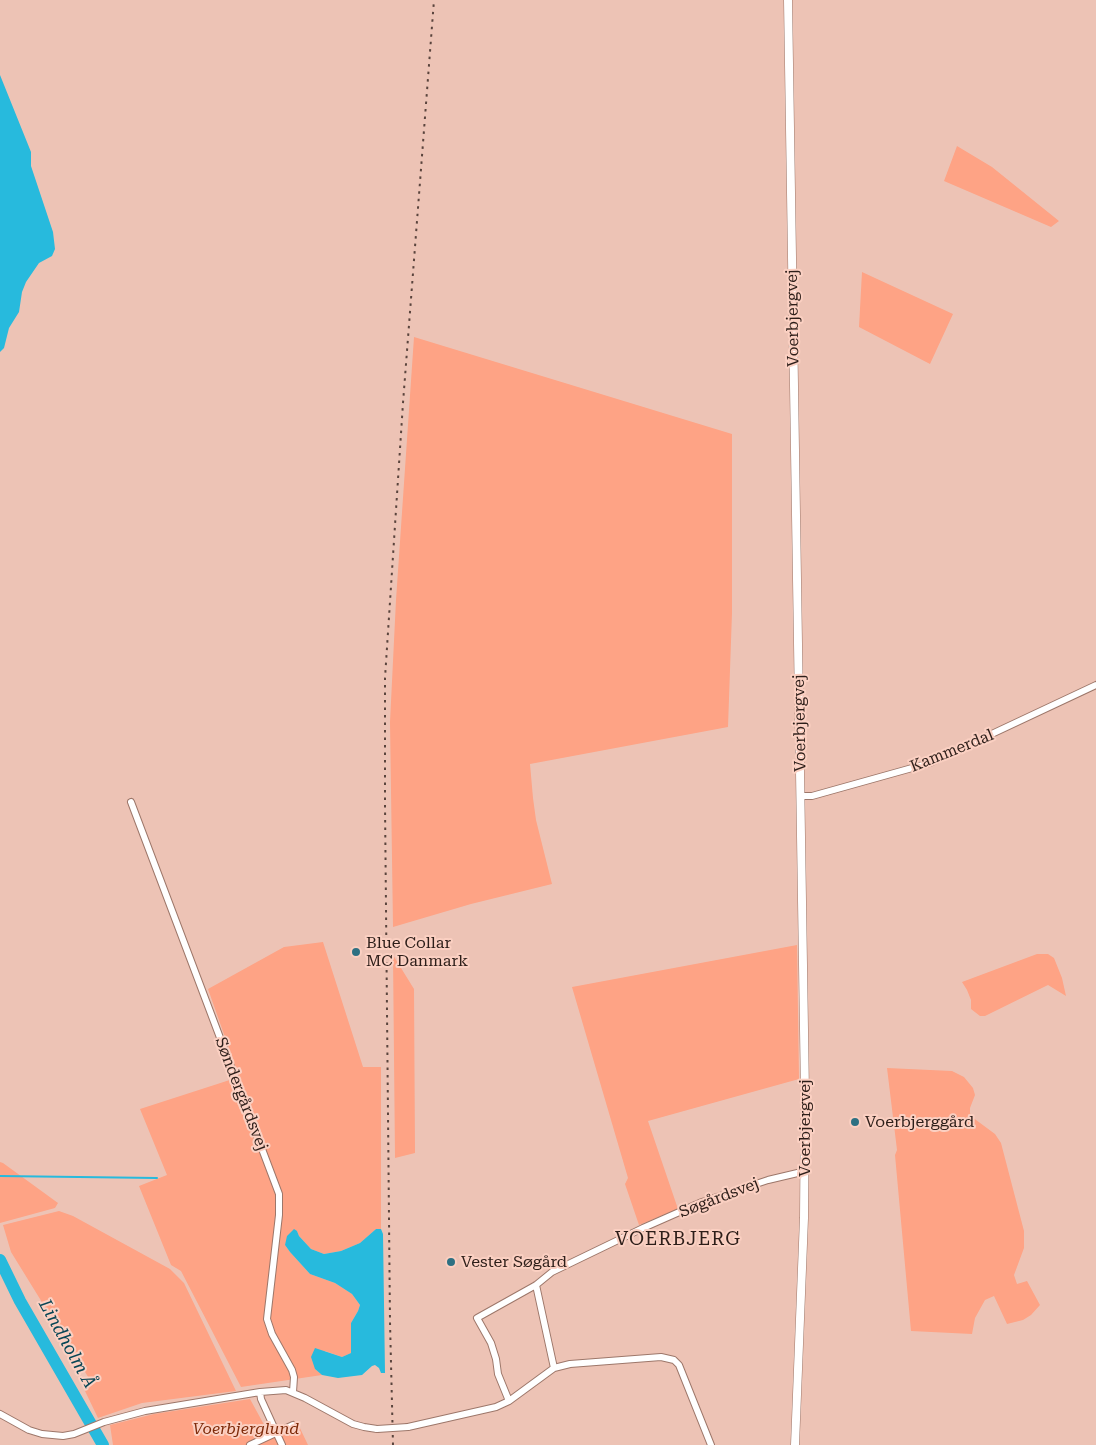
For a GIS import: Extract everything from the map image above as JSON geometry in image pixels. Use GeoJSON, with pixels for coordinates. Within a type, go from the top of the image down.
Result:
{"type":"FeatureCollection","features":[{"type":"Feature","properties":{"kind":"street","name":"Voerbjergvej"},"geometry":{"type":"LineString","coordinates":[[788,0],[806,1171],[795,1445]]}},
{"type":"Feature","properties":{"kind":"street","name":"Kammerdal"},"geometry":{"type":"LineString","coordinates":[[801,796],[812,796],[930,763],[1096,685]]}},
{"type":"Feature","properties":{"kind":"street","name":"Søndergårdsvej"},"geometry":{"type":"LineString","coordinates":[[131,802],[279,1194],[279,1215],[267,1319],[272,1334],[292,1370],[294,1377],[293,1392]]}},
{"type":"Feature","properties":{"kind":"street","name":"Søgårdsvej"},"geometry":{"type":"LineString","coordinates":[[509,1401],[498,1374],[496,1359],[490,1343],[477,1318],[536,1285],[552,1272],[643,1228],[702,1202],[768,1180],[806,1171]]}},
{"type":"Feature","properties":{"kind":"street"},"geometry":{"type":"LineString","coordinates":[[536,1285],[554,1368]]}},
{"type":"Feature","properties":{"kind":"street"},"geometry":{"type":"LineString","coordinates":[[0,1414],[29,1430],[42,1434],[63,1436],[124,1416],[169,1406],[278,1390],[293,1392],[364,1428],[408,1427],[496,1407],[509,1401],[554,1368],[570,1364],[661,1356],[674,1360],[683,1372],[711,1445]]}},
{"type":"Feature","properties":{"kind":"street"},"geometry":{"type":"LineString","coordinates":[[260,1392],[261,1399],[282,1445]]}},
{"type":"Feature","properties":{"kind":"street"},"geometry":{"type":"LineString","coordinates":[[250,1445],[293,1425]]}},
{"type":"Feature","properties":{"kind":"green space"},"geometry":{"type":"Polygon","coordinates":[[[957,146],[992,167],[1059,221],[1051,227],[944,181],[957,146]]]}},
{"type":"Feature","properties":{"kind":"green space"},"geometry":{"type":"Polygon","coordinates":[[[862,272],[953,314],[930,364],[859,327],[862,272]]]}},
{"type":"Feature","properties":{"kind":"green space"},"geometry":{"type":"Polygon","coordinates":[[[414,337],[732,434],[732,613],[728,727],[530,764],[536,820],[552,884],[471,904],[393,927],[390,722],[396,600],[414,337]]]}},
{"type":"Feature","properties":{"kind":"green space"},"geometry":{"type":"Polygon","coordinates":[[[323,942],[363,1067],[381,1067],[381,1229],[376,1229],[360,1243],[341,1251],[324,1254],[311,1249],[297,1231],[285,1245],[290,1252],[310,1274],[335,1283],[352,1294],[360,1305],[351,1323],[351,1353],[342,1357],[325,1351],[315,1369],[322,1375],[241,1387],[181,1271],[171,1265],[139,1186],[167,1175],[140,1109],[239,1077],[208,989],[284,947],[323,942]]]}},
{"type":"Feature","properties":{"kind":"green space"},"geometry":{"type":"Polygon","coordinates":[[[797,945],[799,1079],[648,1121],[678,1209],[639,1225],[625,1184],[628,1178],[572,987],[797,945]]]}},
{"type":"Feature","properties":{"kind":"green space"},"geometry":{"type":"Polygon","coordinates":[[[1037,954],[1048,954],[1054,958],[1062,978],[1066,996],[1048,985],[985,1016],[980,1016],[971,1009],[971,1000],[962,982],[1037,954]]]}},
{"type":"Feature","properties":{"kind":"green space"},"geometry":{"type":"Polygon","coordinates":[[[393,955],[414,989],[415,1153],[395,1158],[393,955]]]}},
{"type":"Feature","properties":{"kind":"green space"},"geometry":{"type":"Polygon","coordinates":[[[887,1068],[952,1071],[964,1077],[973,1088],[975,1095],[970,1113],[972,1117],[995,1134],[1001,1143],[1024,1231],[1024,1248],[1014,1275],[1017,1284],[1027,1281],[1040,1305],[1031,1315],[1023,1320],[1007,1324],[994,1296],[985,1300],[975,1318],[972,1334],[911,1331],[895,1155],[897,1150],[887,1068]]]}},
{"type":"Feature","properties":{"kind":"green space"},"geometry":{"type":"Polygon","coordinates":[[[0,1162],[58,1203],[55,1208],[0,1223],[0,1162]]]}},
{"type":"Feature","properties":{"kind":"green space"},"geometry":{"type":"Polygon","coordinates":[[[59,1211],[73,1216],[170,1269],[184,1283],[236,1391],[142,1403],[98,1418],[85,1391],[90,1380],[11,1252],[3,1225],[59,1211]]]}},
{"type":"Feature","properties":{"kind":"green space","name":"Voerbjerglund"},"geometry":{"type":"Polygon","coordinates":[[[250,1399],[268,1432],[298,1424],[308,1445],[113,1445],[110,1425],[154,1414],[250,1399]]]}},
{"type":"Feature","properties":{"kind":"water"},"geometry":{"type":"Polygon","coordinates":[[[0,75],[31,152],[31,166],[53,232],[55,249],[52,256],[39,263],[26,282],[22,292],[19,312],[9,328],[4,348],[0,352],[0,75]]]}},
{"type":"Feature","properties":{"kind":"water"},"geometry":{"type":"Polygon","coordinates":[[[294,1229],[311,1249],[324,1254],[341,1251],[360,1243],[376,1229],[381,1229],[383,1234],[385,1373],[381,1373],[375,1365],[362,1375],[338,1378],[322,1375],[315,1369],[311,1357],[315,1348],[342,1357],[351,1353],[351,1323],[360,1305],[352,1294],[335,1283],[310,1274],[290,1252],[285,1245],[287,1236],[294,1229]]]}},
{"type":"Feature","properties":{"kind":"waterway"},"geometry":{"type":"LineString","coordinates":[[0,1176],[157,1178]]}},
{"type":"Feature","properties":{"kind":"waterway","name":"Lindholm Å"},"geometry":{"type":"LineString","coordinates":[[0,1260],[20,1301],[103,1445]]}},
{"type":"Feature","properties":{"kind":"railway"},"geometry":{"type":"LineString","coordinates":[[393,1445],[390,1322],[385,678],[403,403],[434,0]]}},
{"type":"Feature","properties":{"kind":"place","name":"Blue Collar MC Danmark"},"geometry":{"type":"Point","coordinates":[356,952]}},
{"type":"Feature","properties":{"kind":"place","name":"Voerbjerggård"},"geometry":{"type":"Point","coordinates":[855,1122]}},
{"type":"Feature","properties":{"kind":"place","name":"Vester Søgård"},"geometry":{"type":"Point","coordinates":[451,1262]}},
{"type":"Feature","properties":{"kind":"district","name":"VOERBJERG"},"geometry":{"type":"Point","coordinates":[678,1239]}}]}
